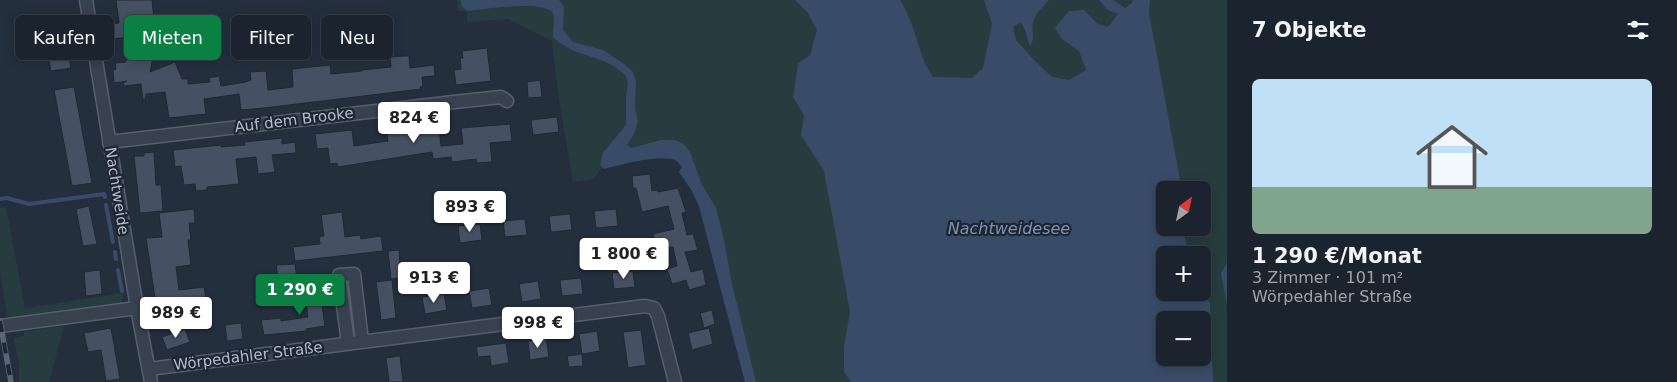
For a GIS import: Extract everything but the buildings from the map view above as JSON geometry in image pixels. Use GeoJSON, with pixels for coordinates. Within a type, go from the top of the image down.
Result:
{"type":"FeatureCollection","features":[{"type":"Feature","properties":{"kind":"street","name":"Nachtweide"},"geometry":{"type":"LineString","coordinates":[[86,0],[137,308],[152,382]]}},
{"type":"Feature","properties":{"kind":"street","name":"Auf dem Brooke"},"geometry":{"type":"LineString","coordinates":[[109,142],[454,102],[501,98],[507,101]]}},
{"type":"Feature","properties":{"kind":"street"},"geometry":{"type":"LineString","coordinates":[[348,343],[339,275],[354,274],[362,341]]}},
{"type":"Feature","properties":{"kind":"street","name":"Wörpedahler Straße"},"geometry":{"type":"LineString","coordinates":[[149,369],[645,306],[654,308],[658,316],[675,382]]}},
{"type":"Feature","properties":{"kind":"street"},"geometry":{"type":"LineString","coordinates":[[0,326],[137,308]]}},
{"type":"Feature","properties":{"kind":"green space"},"geometry":{"type":"Polygon","coordinates":[[[457,0],[1227,0],[1227,382],[745,382],[699,206],[692,191],[679,172],[682,167],[677,161],[671,159],[652,159],[604,169],[602,167],[594,179],[573,182],[559,100],[552,41],[508,19],[467,22],[467,12],[458,11],[457,0]]]}},
{"type":"Feature","properties":{"kind":"green space"},"geometry":{"type":"Polygon","coordinates":[[[6,207],[25,308],[124,293],[122,302],[112,307],[8,320],[0,272],[0,208],[6,207]]]}},
{"type":"Feature","properties":{"kind":"green space"},"geometry":{"type":"Polygon","coordinates":[[[64,326],[49,382],[19,382],[19,365],[14,338],[24,336],[24,332],[64,326]]]}},
{"type":"Feature","properties":{"kind":"water"},"geometry":{"type":"Polygon","coordinates":[[[460,0],[559,0],[564,7],[563,30],[573,42],[603,50],[633,72],[636,82],[635,107],[638,121],[634,134],[627,145],[631,148],[661,140],[675,140],[684,144],[690,152],[702,185],[716,208],[756,382],[745,382],[699,206],[692,191],[679,172],[682,167],[677,161],[662,158],[641,160],[604,169],[600,165],[603,153],[626,125],[628,83],[626,76],[609,64],[571,49],[553,37],[554,15],[547,9],[513,6],[468,11],[462,7],[460,0]]]}},
{"type":"Feature","properties":{"kind":"water","name":"Nachtweidesee"},"geometry":{"type":"Polygon","coordinates":[[[795,0],[900,0],[910,19],[923,59],[933,77],[972,78],[983,68],[992,24],[984,0],[1049,0],[1034,19],[1033,40],[1030,47],[1021,22],[1013,27],[1016,40],[1052,77],[1069,80],[1086,70],[1079,51],[1062,39],[1055,28],[1069,11],[1084,10],[1098,24],[1108,27],[1118,14],[1108,10],[1099,0],[1113,0],[1125,8],[1133,0],[1150,0],[1149,13],[1180,181],[1156,181],[1156,236],[1185,236],[1186,246],[1156,246],[1156,301],[1209,301],[1210,311],[1156,311],[1156,366],[1211,366],[1211,329],[1213,382],[851,382],[844,372],[844,346],[850,312],[824,171],[801,135],[804,115],[793,97],[798,64],[810,55],[817,30],[808,13],[795,0]]]}},
{"type":"Feature","properties":{"kind":"water"},"geometry":{"type":"Polygon","coordinates":[[[1227,263],[1227,305],[1221,273],[1227,263]]]}},
{"type":"Feature","properties":{"kind":"waterway"},"geometry":{"type":"LineString","coordinates":[[0,199],[7,198],[29,204],[104,194],[105,197]]}},
{"type":"Feature","properties":{"kind":"waterway"},"geometry":{"type":"LineString","coordinates":[[106,205],[113,242]]}},
{"type":"Feature","properties":{"kind":"waterway"},"geometry":{"type":"LineString","coordinates":[[115,252],[116,259]]}},
{"type":"Feature","properties":{"kind":"waterway"},"geometry":{"type":"LineString","coordinates":[[118,270],[122,291]]}},
{"type":"Feature","properties":{"kind":"railway"},"geometry":{"type":"LineString","coordinates":[[0,321],[11,382]]}}]}
